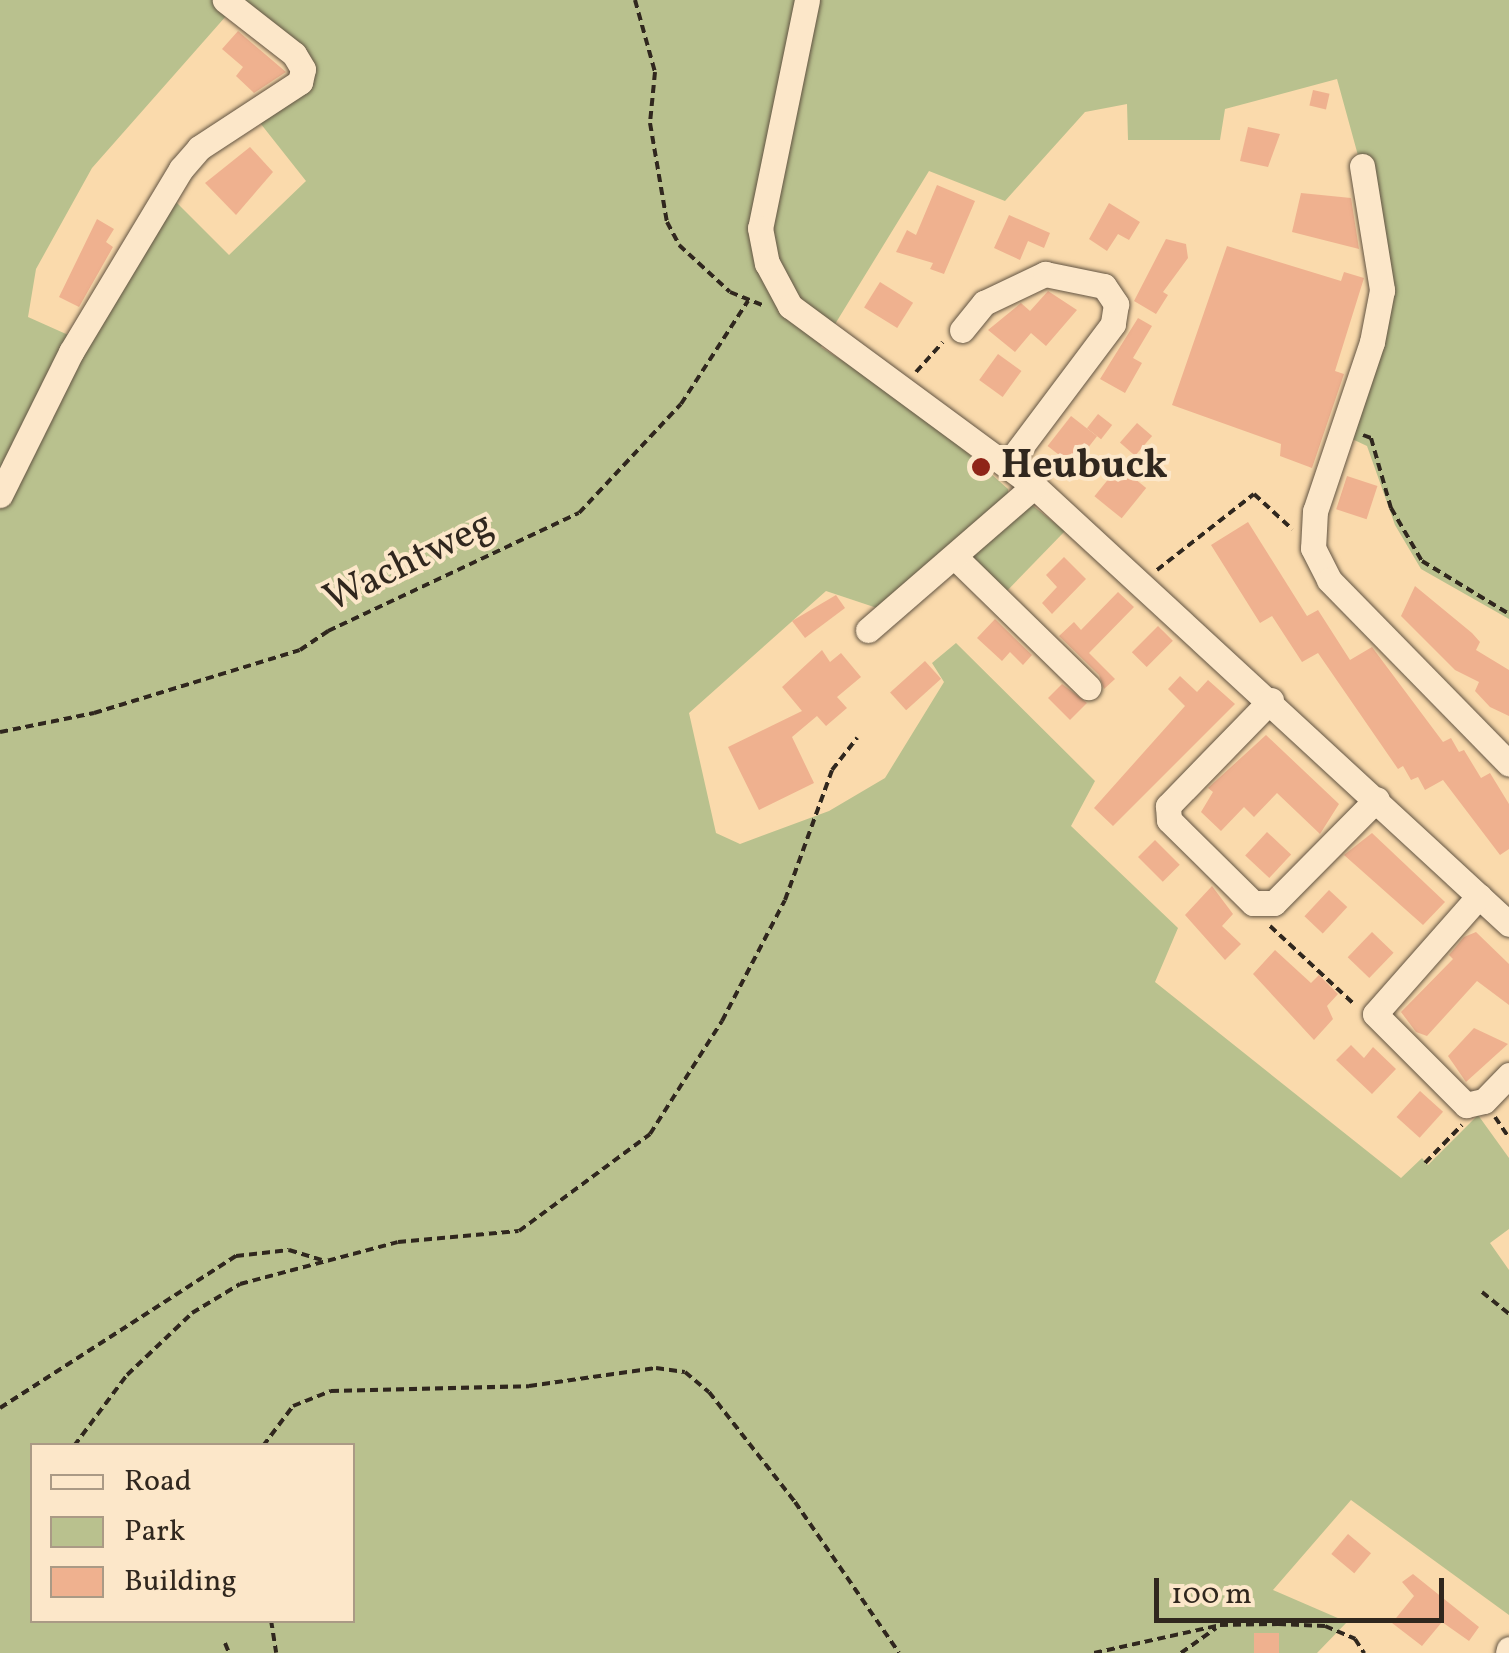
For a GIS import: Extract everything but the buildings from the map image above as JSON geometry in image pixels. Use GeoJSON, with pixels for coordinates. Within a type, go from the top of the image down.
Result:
{"type":"FeatureCollection","features":[{"type":"Feature","properties":{"kind":"street"},"geometry":{"type":"LineString","coordinates":[[0,495],[71,352],[181,169],[200,148],[300,82],[303,69],[294,54],[225,0]]}},
{"type":"Feature","properties":{"kind":"street"},"geometry":{"type":"LineString","coordinates":[[808,0],[760,228],[768,263],[790,306],[1034,486],[1509,924]]}},
{"type":"Feature","properties":{"kind":"street"},"geometry":{"type":"LineString","coordinates":[[1362,166],[1382,290],[1312,533],[1329,580],[1509,764]]}},
{"type":"Feature","properties":{"kind":"street"},"geometry":{"type":"LineString","coordinates":[[962,330],[984,303],[1046,274],[1104,286],[1116,304],[1113,324],[1008,464]]}},
{"type":"Feature","properties":{"kind":"street"},"geometry":{"type":"LineString","coordinates":[[868,630],[956,558],[1034,486]]}},
{"type":"Feature","properties":{"kind":"street"},"geometry":{"type":"LineString","coordinates":[[956,558],[1088,687]]}},
{"type":"Feature","properties":{"kind":"street"},"geometry":{"type":"LineString","coordinates":[[1270,700],[1168,806],[1169,820],[1264,908],[1377,799]]}},
{"type":"Feature","properties":{"kind":"street"},"geometry":{"type":"LineString","coordinates":[[1479,896],[1375,1014],[1472,1104],[1484,1101],[1509,1075]]}},
{"type":"Feature","properties":{"kind":"path"},"geometry":{"type":"LineString","coordinates":[[635,0],[655,72],[650,123],[667,222],[699,266],[748,301],[790,306]]}},
{"type":"Feature","properties":{"kind":"path","name":"Wachtweg"},"geometry":{"type":"LineString","coordinates":[[0,732],[94,713],[300,650],[328,631],[578,513],[680,404],[748,301]]}},
{"type":"Feature","properties":{"kind":"path"},"geometry":{"type":"LineString","coordinates":[[904,387],[962,330]]}},
{"type":"Feature","properties":{"kind":"path"},"geometry":{"type":"LineString","coordinates":[[1345,428],[1371,438],[1392,508],[1422,562],[1509,614]]}},
{"type":"Feature","properties":{"kind":"path"},"geometry":{"type":"LineString","coordinates":[[1141,582],[1254,494],[1286,528],[1312,533]]}},
{"type":"Feature","properties":{"kind":"path"},"geometry":{"type":"LineString","coordinates":[[76,1443],[127,1374],[192,1313],[240,1284],[398,1242],[519,1232],[650,1134],[767,934],[832,770],[858,738]]}},
{"type":"Feature","properties":{"kind":"path"},"geometry":{"type":"LineString","coordinates":[[1264,908],[1268,924],[1362,1011],[1375,1014]]}},
{"type":"Feature","properties":{"kind":"path"},"geometry":{"type":"LineString","coordinates":[[1425,1162],[1470,1116],[1472,1104]]}},
{"type":"Feature","properties":{"kind":"path"},"geometry":{"type":"LineString","coordinates":[[0,1408],[236,1256],[289,1250],[322,1260]]}},
{"type":"Feature","properties":{"kind":"path"},"geometry":{"type":"LineString","coordinates":[[1482,1292],[1509,1314]]}},
{"type":"Feature","properties":{"kind":"path"},"geometry":{"type":"LineString","coordinates":[[265,1443],[293,1406],[331,1391],[529,1386],[656,1368],[685,1372],[709,1392],[795,1502],[900,1653]]}},
{"type":"Feature","properties":{"kind":"path"},"geometry":{"type":"LineString","coordinates":[[271,1623],[276,1653]]}},
{"type":"Feature","properties":{"kind":"path"},"geometry":{"type":"LineString","coordinates":[[1181,1653],[1220,1625]]}},
{"type":"Feature","properties":{"kind":"path"},"geometry":{"type":"LineString","coordinates":[[1094,1653],[1220,1625],[1324,1626],[1355,1639],[1364,1653]]}},
{"type":"Feature","properties":{"kind":"path"},"geometry":{"type":"LineString","coordinates":[[225,1644],[229,1653]]}},
{"type":"Feature","properties":{"kind":"green space"},"geometry":{"type":"Polygon","coordinates":[[[0,0],[1509,0],[1509,619],[1421,569],[1395,525],[1367,446],[1350,438],[1382,290],[1362,170],[1337,79],[1225,109],[1220,140],[1128,140],[1127,104],[1085,112],[1005,201],[929,171],[821,347],[918,409],[1008,489],[1009,501],[880,609],[826,591],[689,713],[716,833],[740,844],[829,811],[885,778],[944,682],[932,663],[956,643],[1095,781],[1071,826],[1178,928],[1155,982],[1401,1178],[1422,1158],[1428,1165],[1478,1115],[1509,1158],[1509,1229],[1490,1243],[1509,1270],[1509,1615],[1351,1500],[1273,1590],[1347,1622],[1317,1653],[0,1653],[0,0]],[[234,7],[92,168],[36,269],[28,317],[75,338],[160,186],[229,255],[306,181],[253,114],[303,69],[234,7]]]}},
{"type":"Feature","properties":{"kind":"green space"},"geometry":{"type":"Polygon","coordinates":[[[1028,502],[1065,531],[1003,595],[974,565],[971,550],[1028,502]]]}},
{"type":"Feature","properties":{"kind":"place","name":"Heubuck"},"geometry":{"type":"Point","coordinates":[981,467]}}]}
